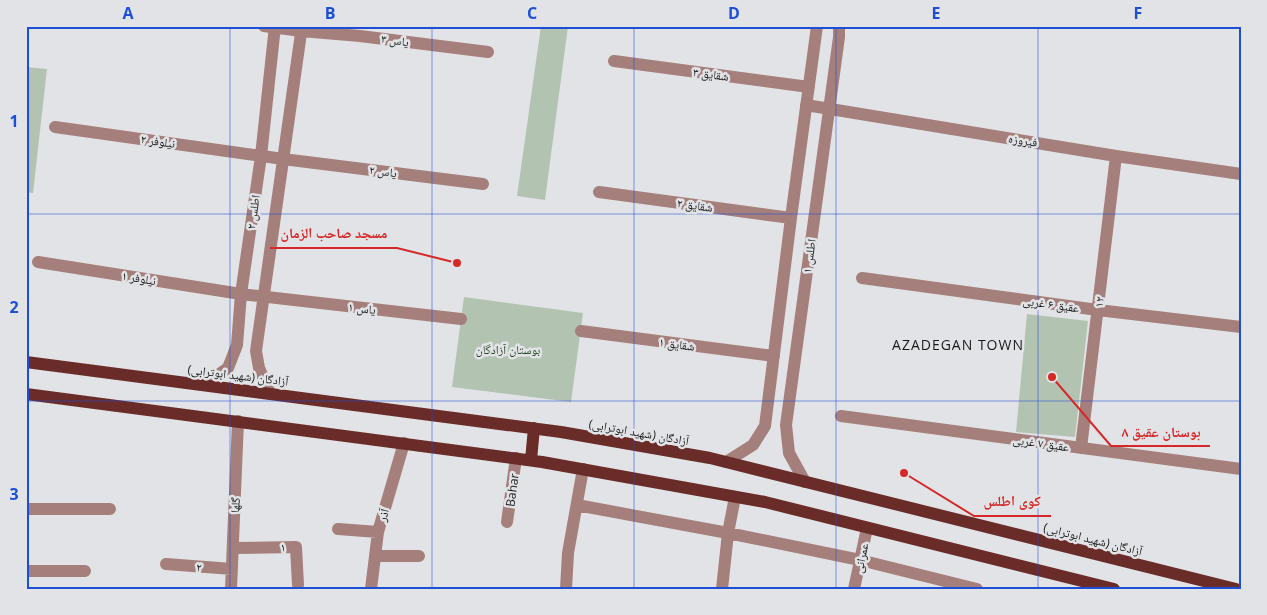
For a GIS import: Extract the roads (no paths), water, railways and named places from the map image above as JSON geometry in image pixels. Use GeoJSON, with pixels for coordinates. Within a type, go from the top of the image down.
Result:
{"type":"FeatureCollection","features":[{"type":"Feature","properties":{"kind":"main road","name":"آزادگان (شهید ابوترابی)"},"geometry":{"type":"LineString","coordinates":[[26,362],[534,428],[710,458],[1236,589]]}},
{"type":"Feature","properties":{"kind":"main road"},"geometry":{"type":"LineString","coordinates":[[26,394],[531,460],[583,469],[765,502],[1099,587],[1114,589]]}},
{"type":"Feature","properties":{"kind":"main road"},"geometry":{"type":"LineString","coordinates":[[531,460],[534,428]]}},
{"type":"Feature","properties":{"kind":"street","name":"اطلس ۱"},"geometry":{"type":"LineString","coordinates":[[726,462],[753,445],[765,426],[817,26]]}},
{"type":"Feature","properties":{"kind":"street","name":"اطلس ۱"},"geometry":{"type":"LineString","coordinates":[[805,482],[789,453],[786,426],[839,26]]}},
{"type":"Feature","properties":{"kind":"street","name":"یاس ۳"},"geometry":{"type":"LineString","coordinates":[[272,27],[488,52]]}},
{"type":"Feature","properties":{"kind":"street","name":"اطلس ۲"},"geometry":{"type":"LineString","coordinates":[[204,385],[228,368],[237,345],[241,294],[261,156],[272,27]]}},
{"type":"Feature","properties":{"kind":"street","name":"اطلس ۲"},"geometry":{"type":"LineString","coordinates":[[270,393],[259,368],[256,351],[302,29]]}},
{"type":"Feature","properties":{"kind":"street","name":"شقایق ۳"},"geometry":{"type":"LineString","coordinates":[[614,61],[809,87]]}},
{"type":"Feature","properties":{"kind":"street","name":"فیروزه"},"geometry":{"type":"LineString","coordinates":[[806,105],[1116,156],[1241,174]]}},
{"type":"Feature","properties":{"kind":"street","name":"نیلوفر ۲"},"geometry":{"type":"LineString","coordinates":[[55,127],[283,159]]}},
{"type":"Feature","properties":{"kind":"street","name":"۱۲"},"geometry":{"type":"LineString","coordinates":[[1081,448],[1116,156]]}},
{"type":"Feature","properties":{"kind":"street","name":"یاس ۲"},"geometry":{"type":"LineString","coordinates":[[283,159],[483,184]]}},
{"type":"Feature","properties":{"kind":"street","name":"شقایق ۲"},"geometry":{"type":"LineString","coordinates":[[599,192],[791,218]]}},
{"type":"Feature","properties":{"kind":"street","name":"نیلوفر ۱"},"geometry":{"type":"LineString","coordinates":[[38,262],[264,297]]}},
{"type":"Feature","properties":{"kind":"street","name":"عقیق ۶ غربی"},"geometry":{"type":"LineString","coordinates":[[862,278],[1241,327]]}},
{"type":"Feature","properties":{"kind":"street","name":"یاس ۱"},"geometry":{"type":"LineString","coordinates":[[264,297],[461,318]]}},
{"type":"Feature","properties":{"kind":"street","name":"شقایق ۱"},"geometry":{"type":"LineString","coordinates":[[581,331],[774,356]]}},
{"type":"Feature","properties":{"kind":"street","name":"عقیق ۷ غربی"},"geometry":{"type":"LineString","coordinates":[[841,416],[1241,469]]}},
{"type":"Feature","properties":{"kind":"street","name":"گلها"},"geometry":{"type":"LineString","coordinates":[[231,589],[238,421]]}},
{"type":"Feature","properties":{"kind":"street","name":"آذر"},"geometry":{"type":"LineString","coordinates":[[371,589],[378,532],[404,443]]}},
{"type":"Feature","properties":{"kind":"street","name":"Bahar"},"geometry":{"type":"LineString","coordinates":[[507,522],[516,458]]}},
{"type":"Feature","properties":{"kind":"street"},"geometry":{"type":"LineString","coordinates":[[566,589],[568,553],[583,469]]}},
{"type":"Feature","properties":{"kind":"street"},"geometry":{"type":"LineString","coordinates":[[722,589],[728,533],[735,497]]}},
{"type":"Feature","properties":{"kind":"street"},"geometry":{"type":"LineString","coordinates":[[577,505],[860,560],[977,589]]}},
{"type":"Feature","properties":{"kind":"street"},"geometry":{"type":"LineString","coordinates":[[26,509],[110,509]]}},
{"type":"Feature","properties":{"kind":"street","name":"عمرانی"},"geometry":{"type":"LineString","coordinates":[[854,589],[867,528]]}},
{"type":"Feature","properties":{"kind":"street"},"geometry":{"type":"LineString","coordinates":[[338,529],[378,532]]}},
{"type":"Feature","properties":{"kind":"street","name":"۱"},"geometry":{"type":"LineString","coordinates":[[233,548],[296,547],[298,585]]}},
{"type":"Feature","properties":{"kind":"street"},"geometry":{"type":"LineString","coordinates":[[375,556],[419,556]]}},
{"type":"Feature","properties":{"kind":"street","name":"۲"},"geometry":{"type":"LineString","coordinates":[[166,564],[232,570]]}},
{"type":"Feature","properties":{"kind":"street"},"geometry":{"type":"LineString","coordinates":[[26,571],[85,571]]}},
{"type":"Feature","properties":{"kind":"place","name":"مسجد صاحب الزمان"},"geometry":{"type":"Point","coordinates":[457,263]}},
{"type":"Feature","properties":{"kind":"place","name":"بوستان عقیق ۸"},"geometry":{"type":"Point","coordinates":[1052,377]}},
{"type":"Feature","properties":{"kind":"place","name":"کوی اطلس"},"geometry":{"type":"Point","coordinates":[904,473]}},
{"type":"Feature","properties":{"kind":"district","name":"AZADEGAN TOWN"},"geometry":{"type":"Point","coordinates":[958,344]}},
{"type":"Feature","properties":{"kind":"park label","name":"بوستان آزادگان"},"geometry":{"type":"Point","coordinates":[508,349]}}]}
